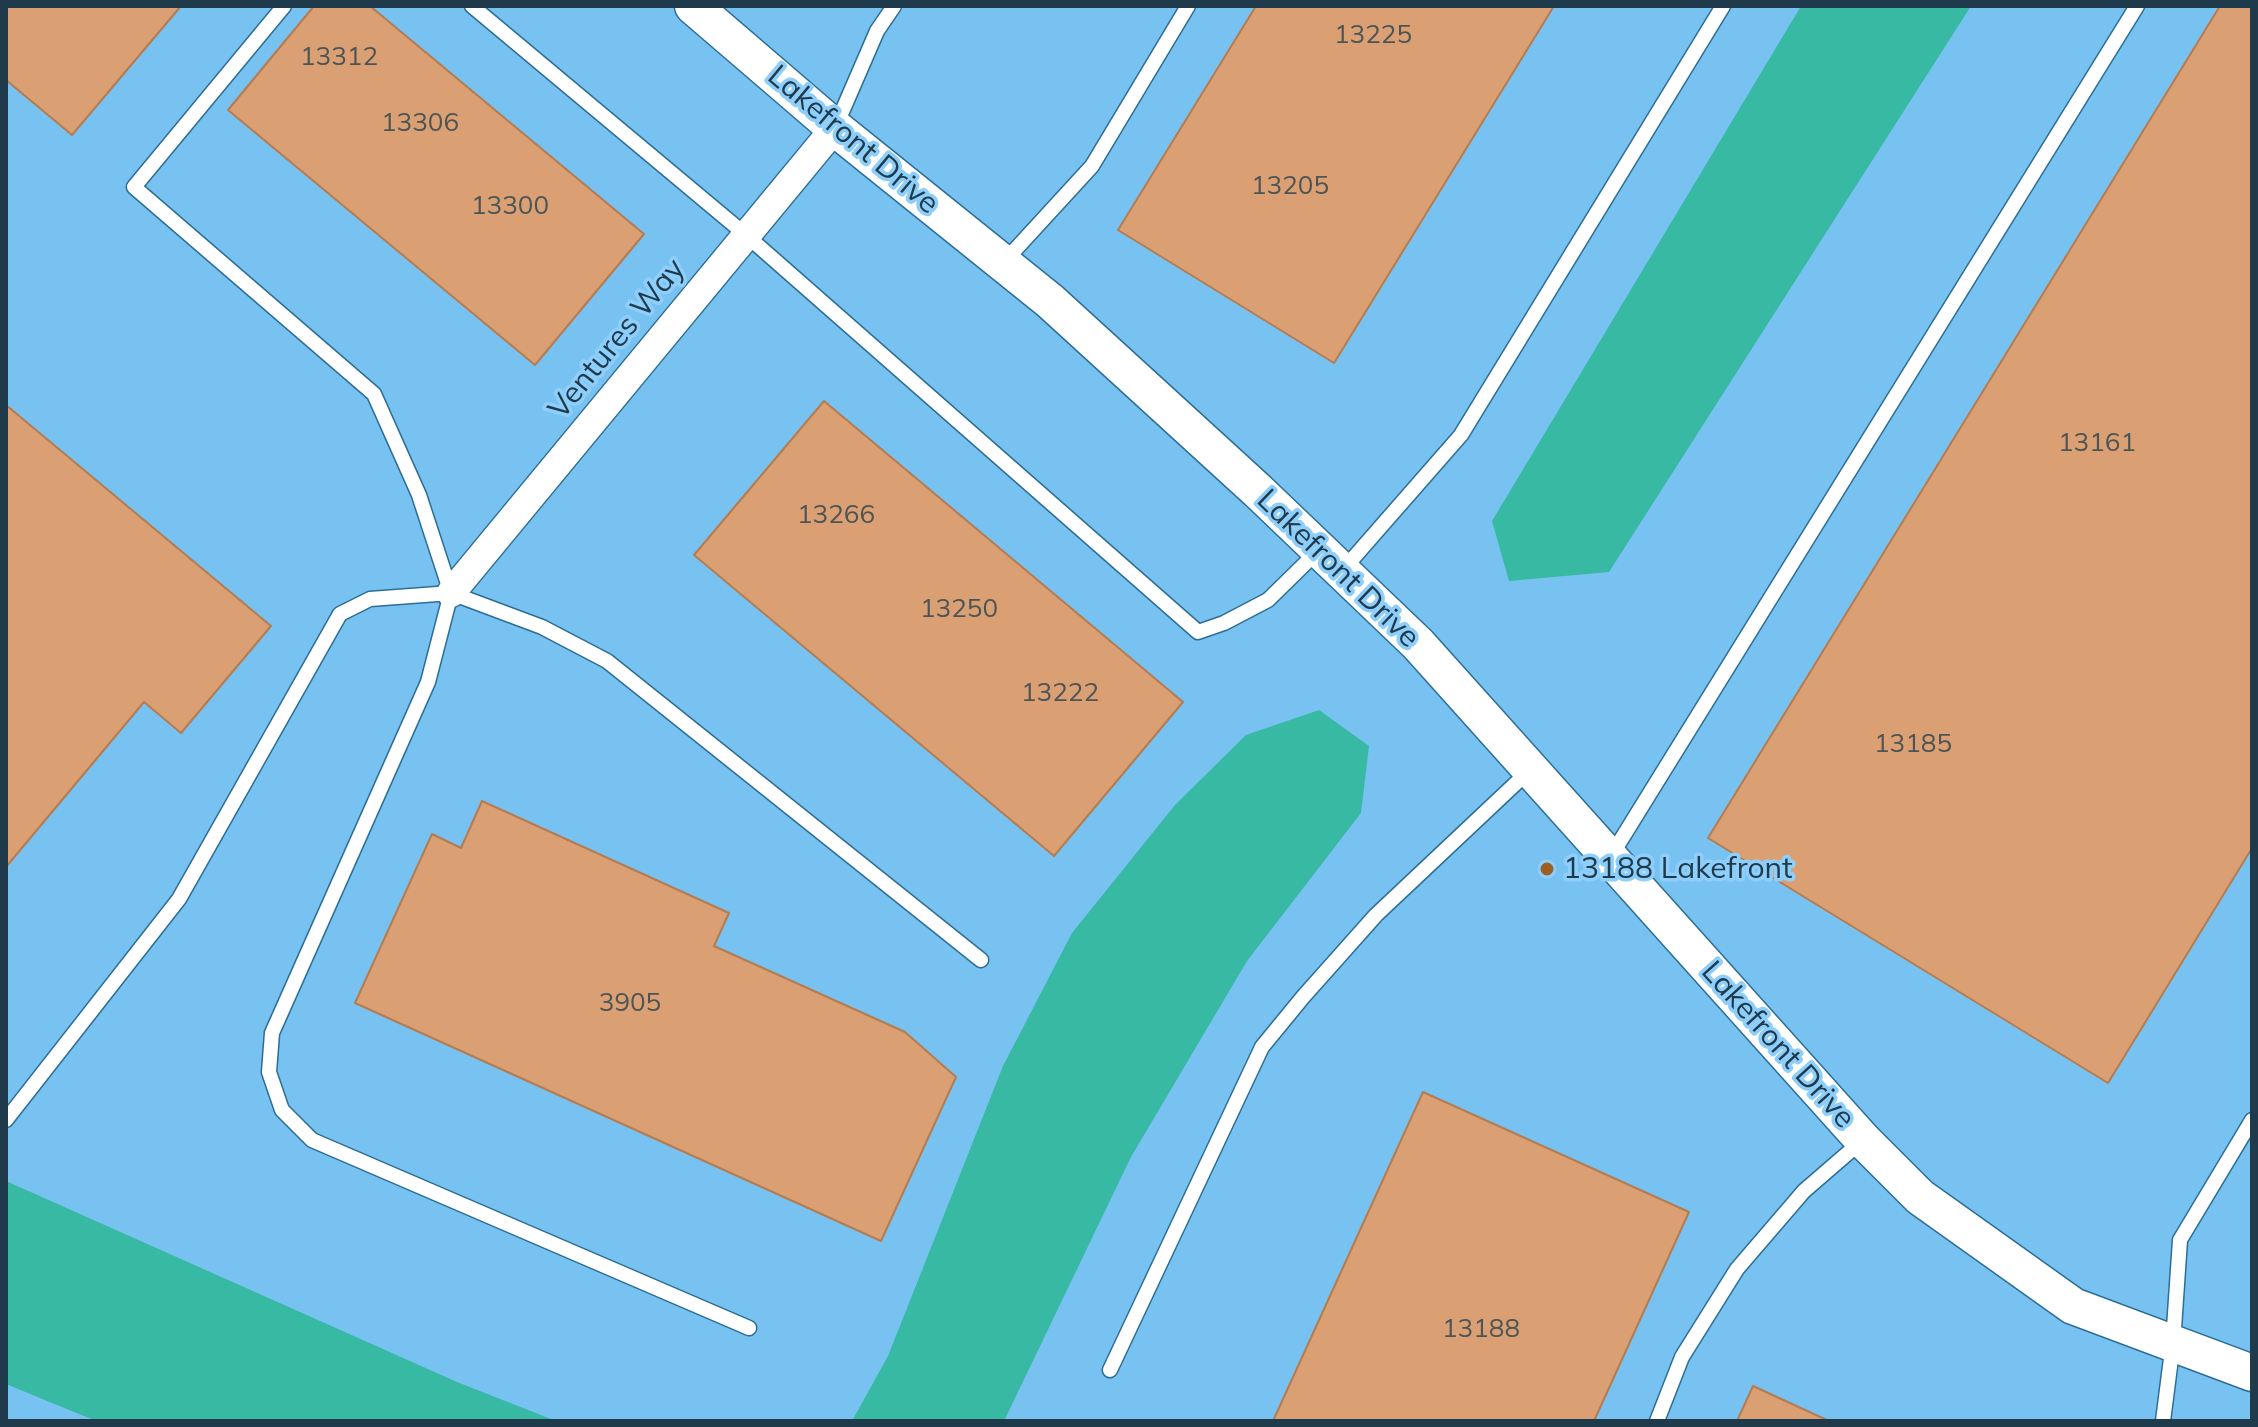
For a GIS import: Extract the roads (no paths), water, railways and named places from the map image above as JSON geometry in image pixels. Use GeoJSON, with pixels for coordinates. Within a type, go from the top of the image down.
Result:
{"type":"FeatureCollection","features":[{"type":"Feature","properties":{"kind":"street","name":"Lakefront Drive"},"geometry":{"type":"LineString","coordinates":[[693,6],[835,128],[1050,301],[1418,644],[1863,1140],[1920,1197],[2073,1306],[2252,1373]]}},
{"type":"Feature","properties":{"kind":"street","name":"Ventures Way"},"geometry":{"type":"LineString","coordinates":[[451,593],[835,128]]}},
{"type":"Feature","properties":{"kind":"lane"},"geometry":{"type":"LineString","coordinates":[[284,6],[134,187],[374,394],[419,495],[451,593],[428,682],[272,1033],[269,1072],[282,1110],[312,1140],[749,1328]]}},
{"type":"Feature","properties":{"kind":"lane"},"geometry":{"type":"LineString","coordinates":[[472,6],[746,235],[1198,632],[1224,623],[1268,600],[1331,560],[1461,435],[1723,6]]}},
{"type":"Feature","properties":{"kind":"lane"},"geometry":{"type":"LineString","coordinates":[[835,128],[877,31],[894,6]]}},
{"type":"Feature","properties":{"kind":"lane"},"geometry":{"type":"LineString","coordinates":[[1003,263],[1092,166],[1188,6]]}},
{"type":"Feature","properties":{"kind":"lane"},"geometry":{"type":"LineString","coordinates":[[1610,858],[2137,6]]}},
{"type":"Feature","properties":{"kind":"lane"},"geometry":{"type":"LineString","coordinates":[[6,1120],[179,899],[340,614],[370,599],[451,593],[542,627],[607,661],[981,960]]}},
{"type":"Feature","properties":{"kind":"lane"},"geometry":{"type":"LineString","coordinates":[[1110,1370],[1262,1047],[1376,915],[1531,770]]}},
{"type":"Feature","properties":{"kind":"lane"},"geometry":{"type":"LineString","coordinates":[[2163,1421],[2173,1343],[2180,1240],[2252,1120]]}},
{"type":"Feature","properties":{"kind":"lane"},"geometry":{"type":"LineString","coordinates":[[1657,1421],[1682,1357],[1737,1269],[1804,1191],[1863,1140]]}},
{"type":"Feature","properties":{"kind":"place","name":"13188 Lakefront"},"geometry":{"type":"Point","coordinates":[1547,869]}}]}
